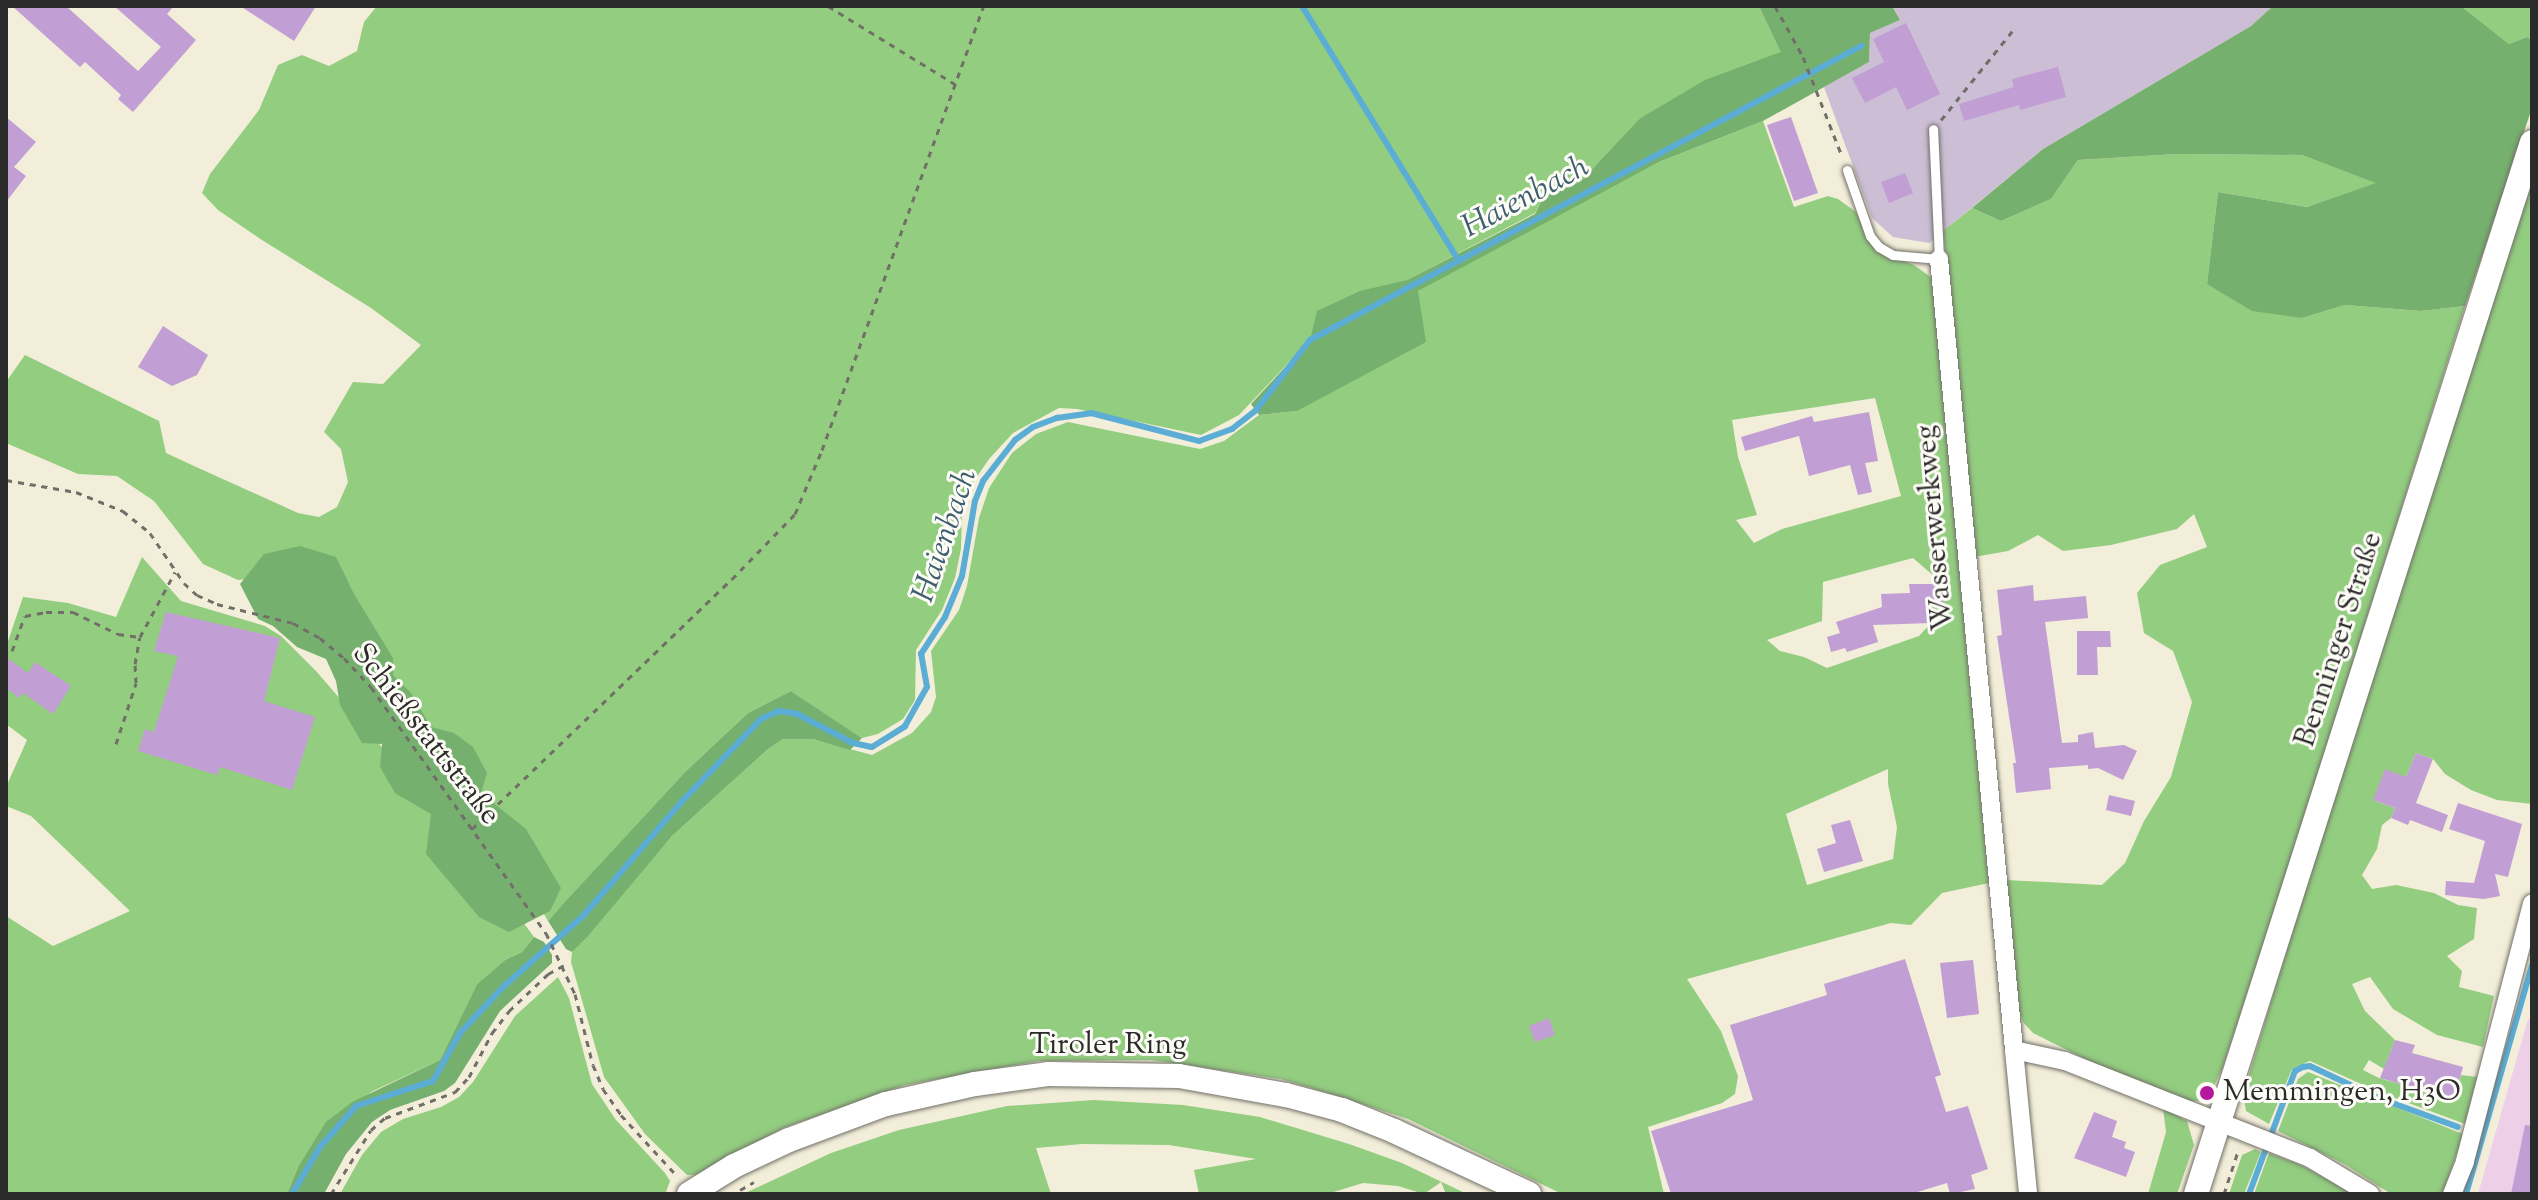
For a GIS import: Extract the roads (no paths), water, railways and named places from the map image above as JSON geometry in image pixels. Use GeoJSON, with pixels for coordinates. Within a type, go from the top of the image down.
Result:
{"type":"FeatureCollection","features":[{"type":"Feature","properties":{"kind":"main road","name":"Benninger Straße"},"geometry":{"type":"LineString","coordinates":[[2196,1194],[2532,142]]}},
{"type":"Feature","properties":{"kind":"main road","name":"Tiroler Ring"},"geometry":{"type":"LineString","coordinates":[[690,1193],[734,1166],[789,1140],[886,1104],[986,1082],[1049,1074],[1179,1076],[1286,1095],[1342,1110],[1394,1131],[1529,1194]]}},
{"type":"Feature","properties":{"kind":"street","name":"Wasserwerkweg"},"geometry":{"type":"LineString","coordinates":[[1939,259],[2028,1194]]}},
{"type":"Feature","properties":{"kind":"street"},"geometry":{"type":"LineString","coordinates":[[2452,1194],[2465,1161],[2532,904]]}},
{"type":"Feature","properties":{"kind":"street"},"geometry":{"type":"LineString","coordinates":[[2014,1050],[2065,1061],[2310,1158],[2370,1194]]}},
{"type":"Feature","properties":{"kind":"lane","name":"Wasserwerkweg"},"geometry":{"type":"LineString","coordinates":[[1933,129],[1939,259]]}},
{"type":"Feature","properties":{"kind":"lane"},"geometry":{"type":"LineString","coordinates":[[1847,170],[1870,236],[1879,247],[1893,255],[1939,259]]}},
{"type":"Feature","properties":{"kind":"waterway"},"geometry":{"type":"LineString","coordinates":[[1302,6],[1459,261]]}},
{"type":"Feature","properties":{"kind":"waterway","name":"Haienbach"},"geometry":{"type":"LineString","coordinates":[[292,1194],[320,1147],[356,1106],[433,1081],[460,1033],[504,986],[583,916],[685,798],[761,719],[779,711],[797,714],[853,743],[872,747],[905,726],[927,687],[921,654],[945,617],[962,576],[975,501],[983,481],[1015,440],[1033,427],[1057,418],[1091,413],[1199,441],[1232,429],[1256,410],[1310,340],[1861,46]]}},
{"type":"Feature","properties":{"kind":"waterway"},"geometry":{"type":"LineString","coordinates":[[2466,1194],[2532,965]]}},
{"type":"Feature","properties":{"kind":"waterway"},"geometry":{"type":"LineString","coordinates":[[2249,1194],[2295,1071],[2303,1067],[2310,1066],[2376,1097],[2458,1127]]}},
{"type":"Feature","properties":{"kind":"place","name":"Memmingen, H3O"},"geometry":{"type":"Point","coordinates":[2207,1093]}}]}
